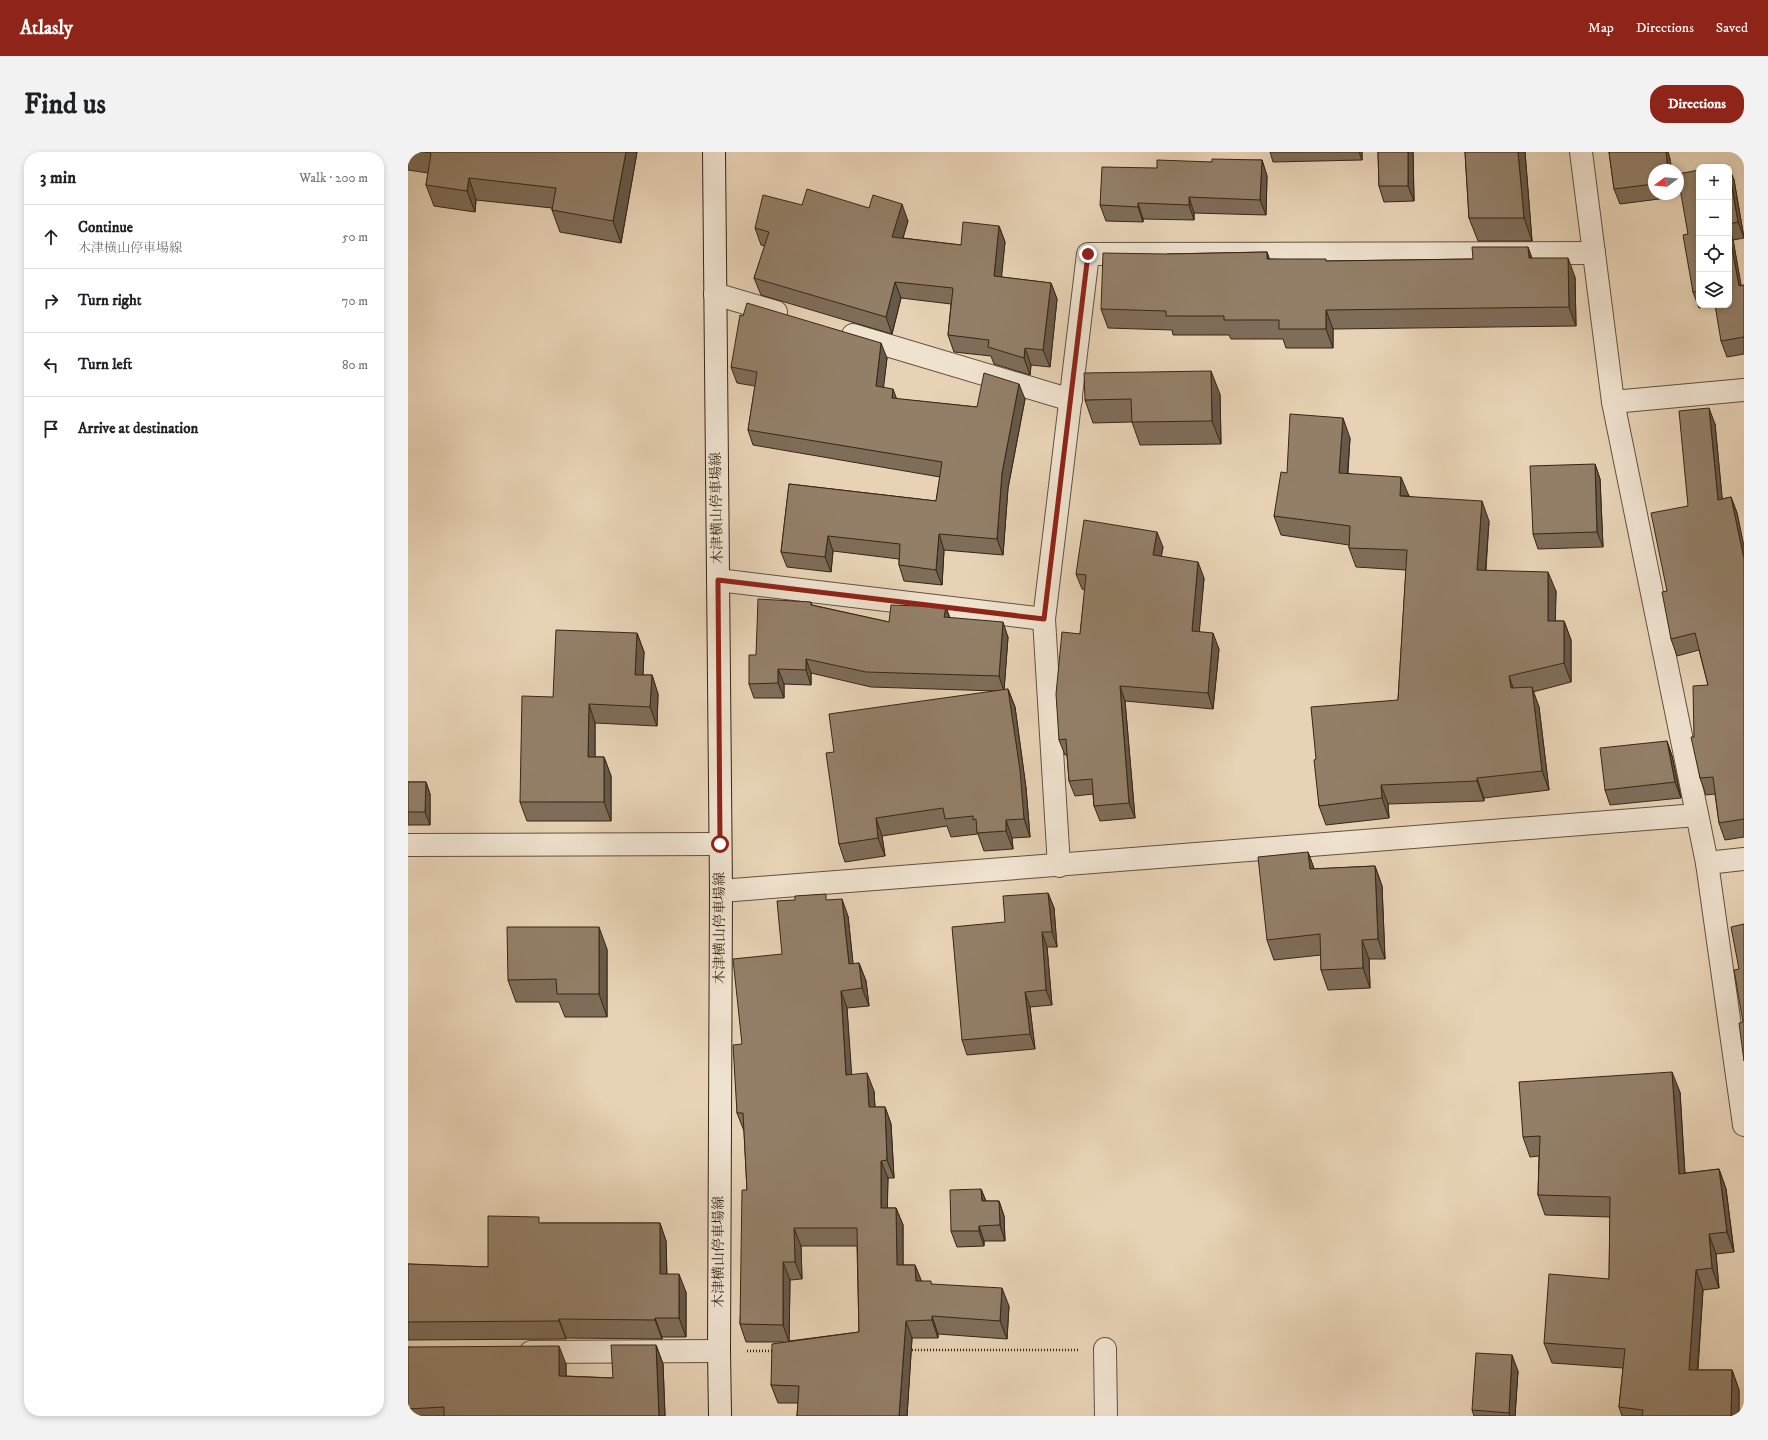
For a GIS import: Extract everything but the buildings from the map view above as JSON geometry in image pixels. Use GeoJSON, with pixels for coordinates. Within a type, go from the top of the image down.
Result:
{"type":"FeatureCollection","features":[{"type":"Feature","properties":{"kind":"street","name":"木津横山停車場線"},"geometry":{"type":"LineString","coordinates":[[714,152],[721,892],[720,1416]]}},
{"type":"Feature","properties":{"kind":"street"},"geometry":{"type":"LineString","coordinates":[[1581,152],[1613,402],[1707,863],[1744,1125]]}},
{"type":"Feature","properties":{"kind":"street"},"geometry":{"type":"LineString","coordinates":[[1058,866],[1044,619],[1088,254],[1594,253]]}},
{"type":"Feature","properties":{"kind":"street"},"geometry":{"type":"LineString","coordinates":[[715,294],[798,319]]}},
{"type":"Feature","properties":{"kind":"street"},"geometry":{"type":"LineString","coordinates":[[836,330],[1070,400]]}},
{"type":"Feature","properties":{"kind":"street"},"geometry":{"type":"LineString","coordinates":[[1613,402],[1744,390]]}},
{"type":"Feature","properties":{"kind":"street"},"geometry":{"type":"LineString","coordinates":[[718,580],[1044,619]]}},
{"type":"Feature","properties":{"kind":"street"},"geometry":{"type":"LineString","coordinates":[[721,892],[1697,815]]}},
{"type":"Feature","properties":{"kind":"street"},"geometry":{"type":"LineString","coordinates":[[408,845],[720,844]]}},
{"type":"Feature","properties":{"kind":"street"},"geometry":{"type":"LineString","coordinates":[[1707,863],[1744,859]]}},
{"type":"Feature","properties":{"kind":"street"},"geometry":{"type":"LineString","coordinates":[[1105,1350],[1106,1416]]}},
{"type":"Feature","properties":{"kind":"street"},"geometry":{"type":"LineString","coordinates":[[512,1352],[719,1351]]}},
{"type":"Feature","properties":{"kind":"path"},"geometry":{"type":"LineString","coordinates":[[908,1350],[1105,1350]]}},
{"type":"Feature","properties":{"kind":"path"},"geometry":{"type":"LineString","coordinates":[[719,1351],[782,1351]]}},
{"type":"Feature","properties":{"kind":"route"},"geometry":{"type":"LineString","coordinates":[[720,844],[718,580],[1044,619],[1088,254]]}}]}
